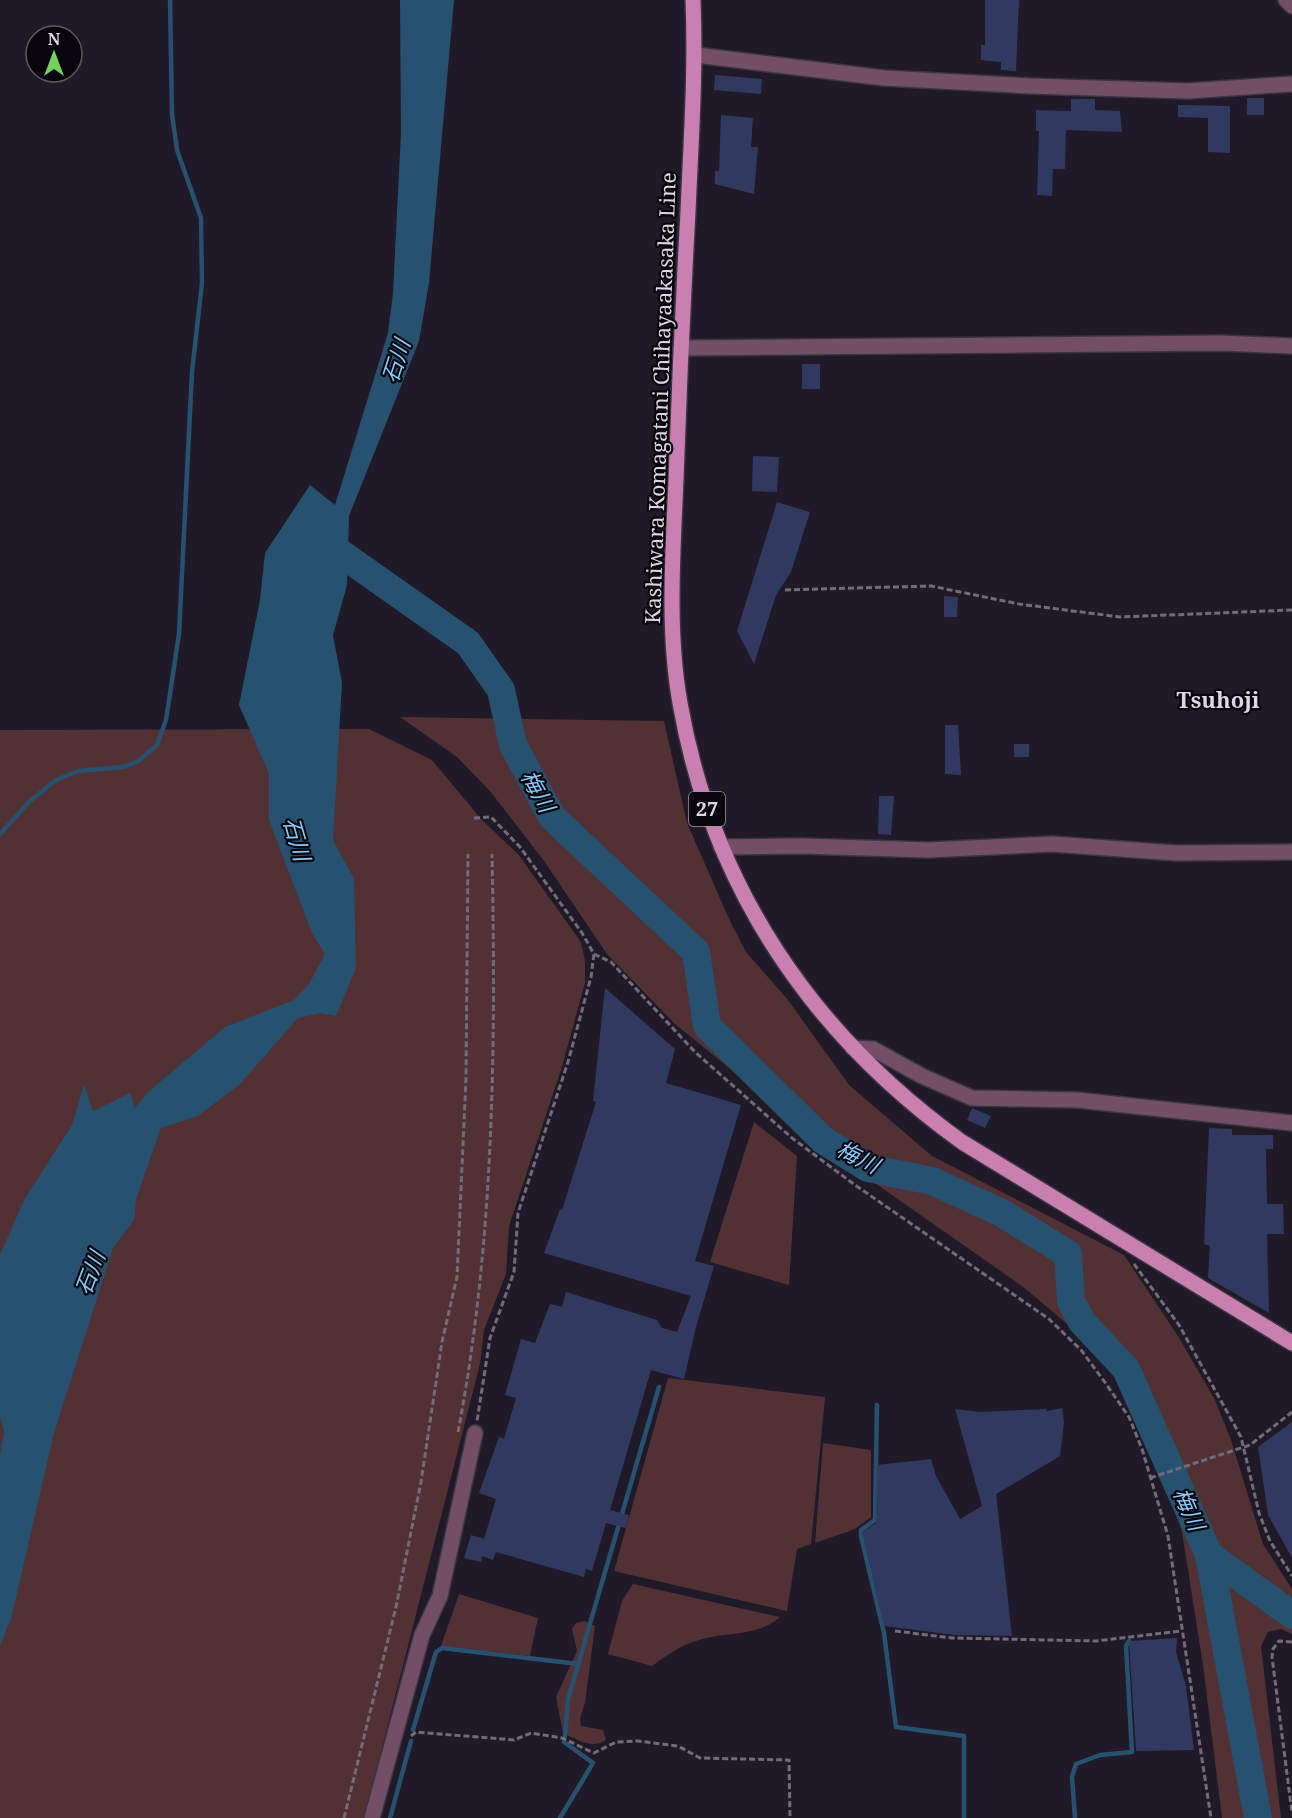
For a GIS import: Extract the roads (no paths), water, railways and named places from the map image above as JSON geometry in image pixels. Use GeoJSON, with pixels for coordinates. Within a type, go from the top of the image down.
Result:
{"type":"FeatureCollection","features":[{"type":"Feature","properties":{"kind":"main road","name":"Kashiwara Komagatani Chihayaakasaka Line"},"geometry":{"type":"LineString","coordinates":[[693,0],[696,55],[673,559],[675,662],[679,702],[692,761],[721,847],[748,905],[783,964],[810,1000],[853,1048],[911,1103],[962,1142],[1133,1244],[1292,1343]]}},
{"type":"Feature","properties":{"kind":"street"},"geometry":{"type":"LineString","coordinates":[[1286,0],[1292,6]]}},
{"type":"Feature","properties":{"kind":"street"},"geometry":{"type":"LineString","coordinates":[[696,55],[884,78],[1188,91],[1292,84]]}},
{"type":"Feature","properties":{"kind":"street"},"geometry":{"type":"LineString","coordinates":[[681,348],[1221,343],[1292,346]]}},
{"type":"Feature","properties":{"kind":"street"},"geometry":{"type":"LineString","coordinates":[[721,847],[802,846],[928,850],[1052,844],[1176,853],[1292,852]]}},
{"type":"Feature","properties":{"kind":"street"},"geometry":{"type":"LineString","coordinates":[[853,1048],[873,1049],[922,1076],[972,1098],[1077,1100],[1292,1123]]}},
{"type":"Feature","properties":{"kind":"street"},"geometry":{"type":"LineString","coordinates":[[372,1818],[422,1635],[440,1596],[475,1433]]}},
{"type":"Feature","properties":{"kind":"water","name":"石川"},"geometry":{"type":"Polygon","coordinates":[[[400,0],[454,0],[429,283],[419,341],[349,516],[347,585],[333,635],[342,683],[333,840],[354,879],[356,968],[336,1016],[320,1013],[298,1018],[240,1084],[198,1116],[161,1128],[136,1199],[134,1220],[113,1248],[54,1433],[11,1619],[0,1646],[0,1455],[4,1432],[0,1415],[0,1255],[24,1200],[72,1125],[84,1084],[93,1111],[130,1093],[135,1108],[148,1092],[225,1027],[294,1000],[309,984],[325,954],[312,933],[269,820],[269,774],[239,705],[260,600],[265,553],[310,485],[335,505],[388,333],[393,293],[401,132],[400,0]]]}},
{"type":"Feature","properties":{"kind":"waterway"},"geometry":{"type":"LineString","coordinates":[[0,834],[29,802],[56,780],[78,771],[123,767],[137,762],[157,745],[166,720],[179,634],[192,372],[202,283],[201,218],[177,150],[172,114],[170,0]]}},
{"type":"Feature","properties":{"kind":"waterway","name":"梅川"},"geometry":{"type":"LineString","coordinates":[[329,545],[468,643],[501,690],[513,745],[552,817],[696,952],[707,1026],[823,1140],[868,1168],[932,1181],[1002,1213],[1068,1254],[1071,1301],[1082,1322],[1126,1369],[1209,1555],[1258,1818]]}},
{"type":"Feature","properties":{"kind":"waterway"},"geometry":{"type":"LineString","coordinates":[[565,1736],[568,1699],[659,1387]]}},
{"type":"Feature","properties":{"kind":"waterway"},"geometry":{"type":"LineString","coordinates":[[877,1405],[875,1520],[861,1530],[861,1536],[884,1633],[896,1727],[964,1736],[964,1818]]}},
{"type":"Feature","properties":{"kind":"waterway"},"geometry":{"type":"LineString","coordinates":[[1209,1555],[1292,1615]]}},
{"type":"Feature","properties":{"kind":"waterway"},"geometry":{"type":"LineString","coordinates":[[1075,1818],[1072,1777],[1076,1764],[1100,1755],[1132,1752],[1126,1646],[1129,1641]]}},
{"type":"Feature","properties":{"kind":"waterway"},"geometry":{"type":"LineString","coordinates":[[413,1730],[436,1652],[442,1648],[579,1664]]}},
{"type":"Feature","properties":{"kind":"waterway"},"geometry":{"type":"LineString","coordinates":[[390,1818],[411,1741]]}},
{"type":"Feature","properties":{"kind":"waterway"},"geometry":{"type":"LineString","coordinates":[[560,1818],[593,1763],[564,1742]]}},
{"type":"Feature","properties":{"kind":"district","name":"Tsuhoji"},"geometry":{"type":"Point","coordinates":[1218,700]}}]}
